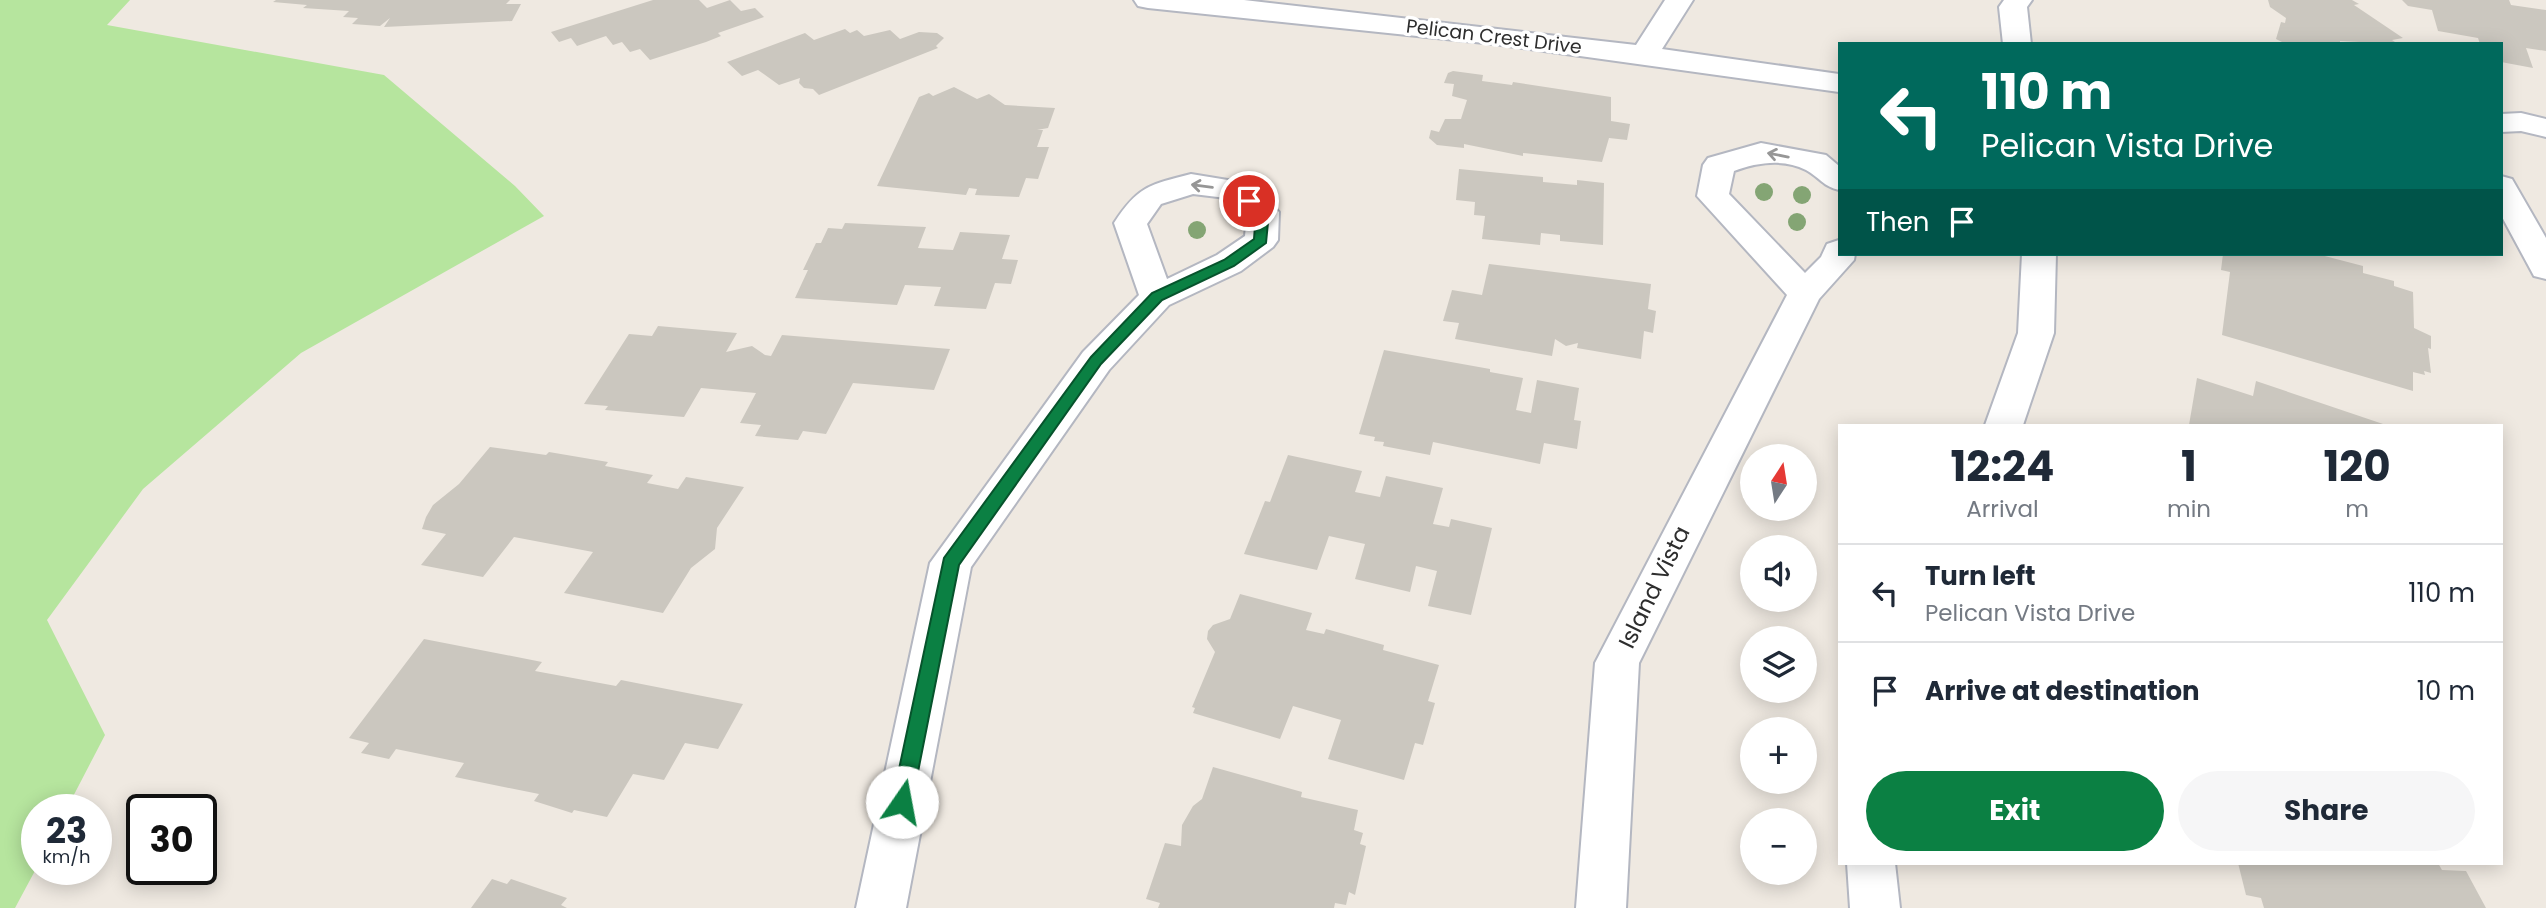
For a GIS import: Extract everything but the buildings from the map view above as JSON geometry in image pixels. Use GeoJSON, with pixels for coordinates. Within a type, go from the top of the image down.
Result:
{"type":"FeatureCollection","features":[{"type":"Feature","properties":{"kind":"street","name":"Pelican Crest Drive"},"geometry":{"type":"LineString","coordinates":[[1148,0],[1266,9],[1645,53],[1838,83]]}},
{"type":"Feature","properties":{"kind":"street"},"geometry":{"type":"LineString","coordinates":[[1645,53],[1679,0]]}},
{"type":"Feature","properties":{"kind":"street"},"geometry":{"type":"LineString","coordinates":[[2017,42],[2013,7],[2018,0]]}},
{"type":"Feature","properties":{"kind":"street"},"geometry":{"type":"LineString","coordinates":[[2503,123],[2521,122],[2546,128]]}},
{"type":"Feature","properties":{"kind":"street"},"geometry":{"type":"LineString","coordinates":[[1805,293],[1713,196],[1719,165],[1761,152],[1815,162],[1838,180]]}},
{"type":"Feature","properties":{"kind":"street"},"geometry":{"type":"LineString","coordinates":[[2503,190],[2546,268]]}},
{"type":"Feature","properties":{"kind":"street","name":"Island Vista"},"geometry":{"type":"LineString","coordinates":[[1601,908],[1617,663],[1805,293],[1837,260],[1838,256]]}},
{"type":"Feature","properties":{"kind":"street"},"geometry":{"type":"LineString","coordinates":[[2004,424],[2036,333],[2039,256]]}},
{"type":"Feature","properties":{"kind":"street"},"geometry":{"type":"LineString","coordinates":[[881,908],[950,563],[1096,361],[1157,297]]}},
{"type":"Feature","properties":{"kind":"street"},"geometry":{"type":"LineString","coordinates":[[1871,865],[1875,908]]}},
{"type":"Feature","properties":{"kind":"green space"},"geometry":{"type":"Polygon","coordinates":[[[0,0],[130,0],[107,25],[384,75],[515,186],[544,216],[301,353],[143,489],[47,620],[105,735],[74,794],[21,794],[21,885],[27,885],[15,908],[0,908],[0,0]]]}},
{"type":"Feature","properties":{"kind":"route"},"geometry":{"type":"LineString","coordinates":[[902,802],[950,563],[1096,361],[1157,297],[1229,263],[1261,240],[1263,212],[1249,201]]}}]}
